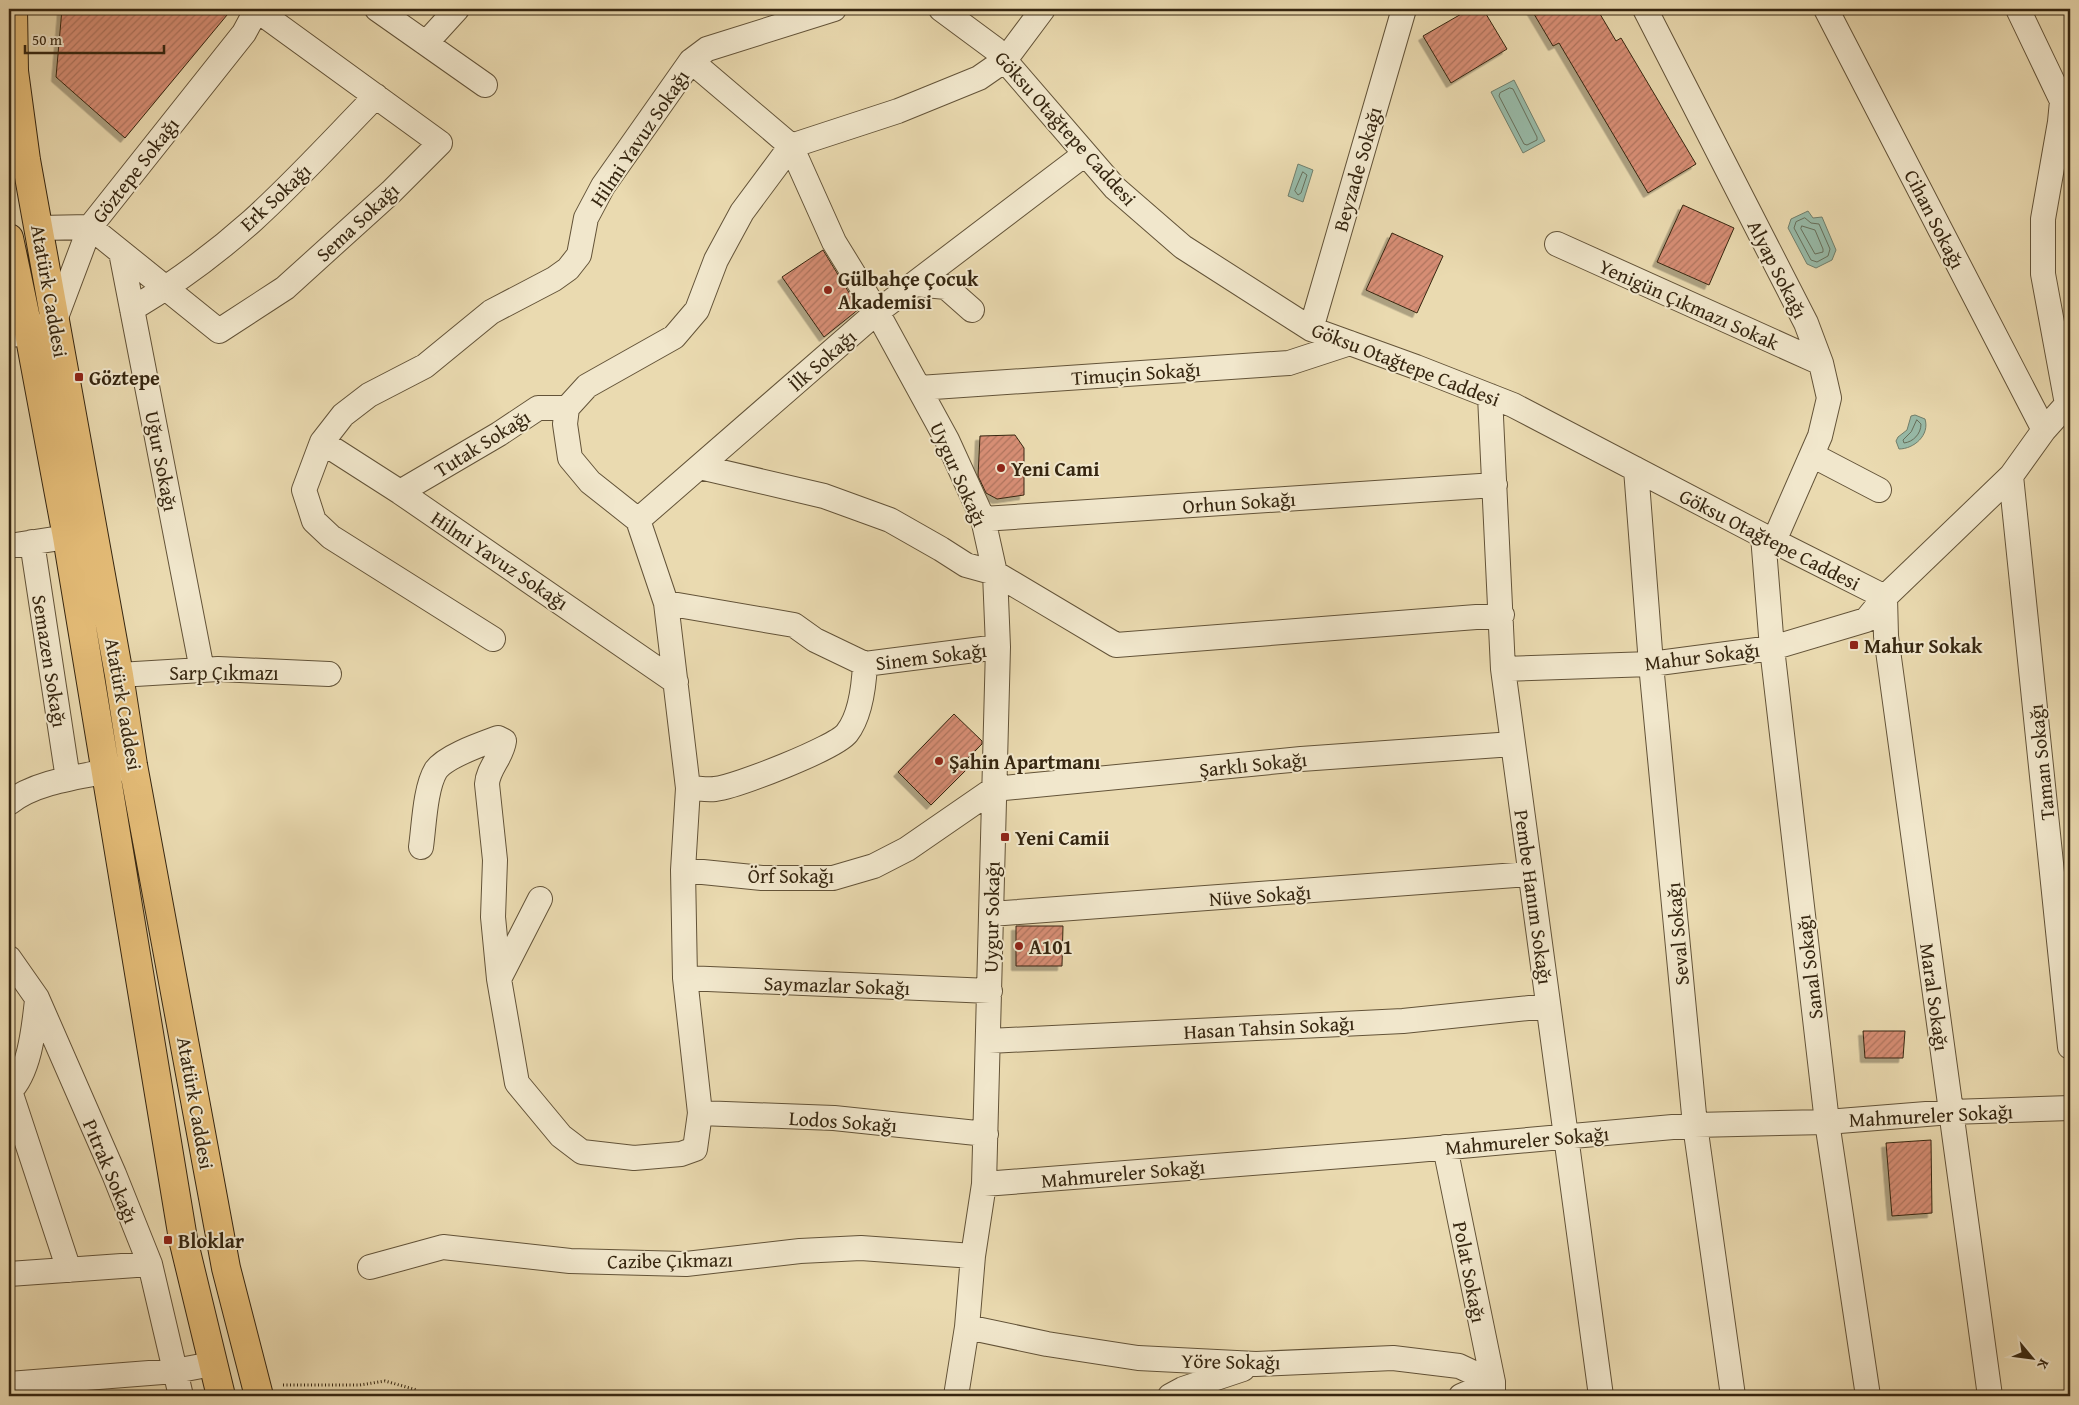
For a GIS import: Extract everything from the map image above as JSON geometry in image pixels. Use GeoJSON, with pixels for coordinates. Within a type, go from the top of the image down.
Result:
{"type":"FeatureCollection","features":[{"type":"Feature","properties":{"kind":"main road","name":"Atatürk Caddesi"},"geometry":{"type":"LineString","coordinates":[[13,9],[14,71],[26,160],[119,674],[133,765],[226,1268],[259,1396]]}},
{"type":"Feature","properties":{"kind":"main road","name":"Atatürk Caddesi"},"geometry":{"type":"LineString","coordinates":[[9,238],[19,334],[67,537],[183,1239],[221,1396]]}},
{"type":"Feature","properties":{"kind":"street","name":"Sema Sokağı"},"geometry":{"type":"LineString","coordinates":[[90,227],[219,331],[285,288],[391,192],[440,142],[257,9]]}},
{"type":"Feature","properties":{"kind":"street","name":"Göztepe Sokağı"},"geometry":{"type":"LineString","coordinates":[[55,320],[90,227],[244,33],[257,9]]}},
{"type":"Feature","properties":{"kind":"street"},"geometry":{"type":"LineString","coordinates":[[377,9],[485,85]]}},
{"type":"Feature","properties":{"kind":"street"},"geometry":{"type":"LineString","coordinates":[[426,43],[457,9]]}},
{"type":"Feature","properties":{"kind":"street","name":"Hilmi Yavuz Sokağı"},"geometry":{"type":"LineString","coordinates":[[493,639],[331,537],[314,521],[304,490],[322,442],[343,415],[368,394],[425,366],[491,312],[554,279],[568,269],[579,255],[586,218],[603,186],[690,62],[707,49],[834,9]]}},
{"type":"Feature","properties":{"kind":"street","name":"Göksu Otağtepe Caddesi"},"geometry":{"type":"LineString","coordinates":[[941,9],[995,49],[1114,188],[1183,247],[1311,329],[1513,405],[1885,597]]}},
{"type":"Feature","properties":{"kind":"street"},"geometry":{"type":"LineString","coordinates":[[421,847],[430,789],[437,769],[456,755],[498,738],[504,741],[503,750],[488,776],[487,784],[495,860],[494,917],[499,980],[517,1083],[561,1136],[582,1152],[634,1158],[681,1154],[694,1149],[700,1113],[685,978],[684,870],[688,788],[666,603],[638,520],[590,482],[570,458],[565,424],[567,408],[587,386],[674,337],[697,310],[716,260],[742,212],[791,146],[898,111],[980,78],[1004,60],[1043,9]]}},
{"type":"Feature","properties":{"kind":"street","name":"Beyzade Sokağı"},"geometry":{"type":"LineString","coordinates":[[1311,329],[1404,9]]}},
{"type":"Feature","properties":{"kind":"street","name":"Alyap Sokağı"},"geometry":{"type":"LineString","coordinates":[[1644,9],[1806,323],[1822,363],[1829,398],[1820,436],[1769,538]]}},
{"type":"Feature","properties":{"kind":"street","name":"Cihan Sokağı"},"geometry":{"type":"LineString","coordinates":[[1826,9],[2044,430]]}},
{"type":"Feature","properties":{"kind":"street"},"geometry":{"type":"LineString","coordinates":[[2018,9],[2066,105],[2060,122],[2043,219],[2043,274],[2068,403]]}},
{"type":"Feature","properties":{"kind":"street"},"geometry":{"type":"LineString","coordinates":[[690,62],[791,146]]}},
{"type":"Feature","properties":{"kind":"street","name":"Erk Sokağı"},"geometry":{"type":"LineString","coordinates":[[132,309],[166,288],[251,221],[376,96]]}},
{"type":"Feature","properties":{"kind":"street","name":"Uygur Sokağı"},"geometry":{"type":"LineString","coordinates":[[791,146],[834,242],[877,312],[947,440],[983,519],[995,573],[998,647],[984,1184],[972,1256],[967,1327],[956,1396]]}},
{"type":"Feature","properties":{"kind":"street","name":"İlk Sokağı"},"geometry":{"type":"LineString","coordinates":[[638,520],[877,312],[1085,154]]}},
{"type":"Feature","properties":{"kind":"street"},"geometry":{"type":"LineString","coordinates":[[39,228],[90,227]]}},
{"type":"Feature","properties":{"kind":"street","name":"Yenigün Çıkmazı Sokak"},"geometry":{"type":"LineString","coordinates":[[1557,244],[1822,363]]}},
{"type":"Feature","properties":{"kind":"street","name":"Uğur Sokağı"},"geometry":{"type":"LineString","coordinates":[[121,252],[202,670]]}},
{"type":"Feature","properties":{"kind":"street"},"geometry":{"type":"LineString","coordinates":[[915,284],[946,287],[972,310]]}},
{"type":"Feature","properties":{"kind":"street"},"geometry":{"type":"LineString","coordinates":[[19,334],[55,320]]}},
{"type":"Feature","properties":{"kind":"street","name":"Timuçin Sokağı"},"geometry":{"type":"LineString","coordinates":[[919,388],[1290,363],[1350,343]]}},
{"type":"Feature","properties":{"kind":"street","name":"Pembe Hanım Sokağı"},"geometry":{"type":"LineString","coordinates":[[1490,396],[1504,669],[1601,1396]]}},
{"type":"Feature","properties":{"kind":"street","name":"Mahur Sokağı"},"geometry":{"type":"LineString","coordinates":[[1504,669],[1651,664],[1772,648],[1866,620],[1885,597],[2011,476],[2044,430],[2068,403]]}},
{"type":"Feature","properties":{"kind":"street","name":"Tutak Sokağı"},"geometry":{"type":"LineString","coordinates":[[400,492],[499,434],[538,408],[567,408]]}},
{"type":"Feature","properties":{"kind":"street","name":"Hilmi Yavuz Sokağı"},"geometry":{"type":"LineString","coordinates":[[322,442],[400,492],[676,682]]}},
{"type":"Feature","properties":{"kind":"street"},"geometry":{"type":"LineString","coordinates":[[1812,455],[1879,490]]}},
{"type":"Feature","properties":{"kind":"street"},"geometry":{"type":"LineString","coordinates":[[700,467],[824,496],[890,520],[966,565],[995,573],[1116,645],[1502,615]]}},
{"type":"Feature","properties":{"kind":"street","name":"Seval Sokağı"},"geometry":{"type":"LineString","coordinates":[[1636,469],[1651,664],[1695,1125],[1734,1396]]}},
{"type":"Feature","properties":{"kind":"street","name":"Taman Sokağı"},"geometry":{"type":"LineString","coordinates":[[2011,476],[2070,1047]]}},
{"type":"Feature","properties":{"kind":"street","name":"Orhun Sokağı"},"geometry":{"type":"LineString","coordinates":[[983,519],[1495,485]]}},
{"type":"Feature","properties":{"kind":"street"},"geometry":{"type":"LineString","coordinates":[[9,546],[67,537]]}},
{"type":"Feature","properties":{"kind":"street","name":"Sanal Sokağı"},"geometry":{"type":"LineString","coordinates":[[1769,538],[1772,648],[1827,1122],[1868,1396]]}},
{"type":"Feature","properties":{"kind":"street","name":"Semazen Sokağı"},"geometry":{"type":"LineString","coordinates":[[32,542],[68,779]]}},
{"type":"Feature","properties":{"kind":"street","name":"Maral Sokağı"},"geometry":{"type":"LineString","coordinates":[[1885,597],[1886,636],[1990,1396]]}},
{"type":"Feature","properties":{"kind":"street","name":"Sinem Sokağı"},"geometry":{"type":"LineString","coordinates":[[666,603],[794,625],[815,640],[865,664],[998,647]]}},
{"type":"Feature","properties":{"kind":"street"},"geometry":{"type":"LineString","coordinates":[[688,788],[714,789],[739,783],[831,746],[847,734],[861,702],[865,664]]}},
{"type":"Feature","properties":{"kind":"street","name":"Sarp Çıkmazı"},"geometry":{"type":"LineString","coordinates":[[119,674],[202,670],[329,674]]}},
{"type":"Feature","properties":{"kind":"street","name":"Şarklı Sokağı"},"geometry":{"type":"LineString","coordinates":[[994,790],[1301,759],[1513,744]]}},
{"type":"Feature","properties":{"kind":"street"},"geometry":{"type":"LineString","coordinates":[[9,802],[20,794],[68,779],[133,765]]}},
{"type":"Feature","properties":{"kind":"street","name":"Örf Sokağı"},"geometry":{"type":"LineString","coordinates":[[684,870],[762,878],[833,878],[874,866],[907,849],[994,790]]}},
{"type":"Feature","properties":{"kind":"street","name":"Nüve Sokağı"},"geometry":{"type":"LineString","coordinates":[[991,914],[1530,874]]}},
{"type":"Feature","properties":{"kind":"street"},"geometry":{"type":"LineString","coordinates":[[499,980],[540,900]]}},
{"type":"Feature","properties":{"kind":"street","name":"Pıtrak Sokağı"},"geometry":{"type":"LineString","coordinates":[[9,958],[37,998],[114,1174],[150,1264],[181,1396]]}},
{"type":"Feature","properties":{"kind":"street","name":"Saymazlar Sokağı"},"geometry":{"type":"LineString","coordinates":[[685,978],[990,992]]}},
{"type":"Feature","properties":{"kind":"street"},"geometry":{"type":"LineString","coordinates":[[37,998],[32,1045],[10,1091],[70,1270]]}},
{"type":"Feature","properties":{"kind":"street","name":"Hasan Tahsin Sokağı"},"geometry":{"type":"LineString","coordinates":[[989,1042],[1403,1021],[1548,1006]]}},
{"type":"Feature","properties":{"kind":"street","name":"Mahmureler Sokağı"},"geometry":{"type":"LineString","coordinates":[[984,1184],[1695,1125],[1827,1122],[1951,1112],[2070,1108]]}},
{"type":"Feature","properties":{"kind":"street","name":"Lodos Sokağı"},"geometry":{"type":"LineString","coordinates":[[700,1113],[834,1118],[986,1134]]}},
{"type":"Feature","properties":{"kind":"street","name":"Polat Sokağı"},"geometry":{"type":"LineString","coordinates":[[1445,1147],[1491,1391]]}},
{"type":"Feature","properties":{"kind":"street","name":"Cazibe Çıkmazı"},"geometry":{"type":"LineString","coordinates":[[370,1267],[443,1247],[570,1261],[686,1264],[800,1251],[861,1248],[972,1256]]}},
{"type":"Feature","properties":{"kind":"street"},"geometry":{"type":"LineString","coordinates":[[9,1274],[150,1264]]}},
{"type":"Feature","properties":{"kind":"street","name":"Yöre Sokağı"},"geometry":{"type":"LineString","coordinates":[[967,1327],[1047,1344],[1138,1358],[1256,1364],[1393,1358],[1459,1366],[1491,1391]]}},
{"type":"Feature","properties":{"kind":"street"},"geometry":{"type":"LineString","coordinates":[[9,1384],[175,1371],[212,1364]]}},
{"type":"Feature","properties":{"kind":"street"},"geometry":{"type":"LineString","coordinates":[[1170,1396],[1183,1389],[1256,1364]]}},
{"type":"Feature","properties":{"kind":"street"},"geometry":{"type":"LineString","coordinates":[[1461,1396],[1491,1391]]}},
{"type":"Feature","properties":{"kind":"path"},"geometry":{"type":"LineString","coordinates":[[283,1385],[360,1385],[385,1381],[417,1390],[415,1396]]}},
{"type":"Feature","properties":{"kind":"water"},"geometry":{"type":"Polygon","coordinates":[[[1514,80],[1545,141],[1523,153],[1491,92],[1514,80]]]}},
{"type":"Feature","properties":{"kind":"water"},"geometry":{"type":"Polygon","coordinates":[[[1298,164],[1313,170],[1303,202],[1288,196],[1298,164]]]}},
{"type":"Feature","properties":{"kind":"water"},"geometry":{"type":"Polygon","coordinates":[[[1808,211],[1813,218],[1822,217],[1836,250],[1832,260],[1816,268],[1807,264],[1788,228],[1791,219],[1808,211]]]}},
{"type":"Feature","properties":{"kind":"water"},"geometry":{"type":"Polygon","coordinates":[[[1915,415],[1925,419],[1926,425],[1923,436],[1910,447],[1899,449],[1896,441],[1907,430],[1911,416],[1915,415]]]}},
{"type":"Feature","properties":{"kind":"building"},"geometry":{"type":"Polygon","coordinates":[[[62,9],[232,9],[125,138],[56,77],[62,9]]]}},
{"type":"Feature","properties":{"kind":"building"},"geometry":{"type":"Polygon","coordinates":[[[1470,9],[1483,9],[1507,49],[1451,83],[1423,36],[1470,9]]]}},
{"type":"Feature","properties":{"kind":"building"},"geometry":{"type":"Polygon","coordinates":[[[1531,9],[1597,9],[1616,41],[1621,38],[1696,164],[1648,193],[1559,43],[1553,46],[1531,9]]]}},
{"type":"Feature","properties":{"kind":"building"},"geometry":{"type":"Polygon","coordinates":[[[1683,205],[1734,228],[1709,285],[1657,262],[1683,205]]]}},
{"type":"Feature","properties":{"kind":"building"},"geometry":{"type":"Polygon","coordinates":[[[1392,233],[1443,256],[1417,313],[1366,290],[1392,233]]]}},
{"type":"Feature","properties":{"kind":"building","name":"Gülbahçe Çocuk Akademisi"},"geometry":{"type":"Polygon","coordinates":[[[823,250],[859,309],[824,337],[782,277],[823,250]]]}},
{"type":"Feature","properties":{"kind":"building","name":"Yeni Cami"},"geometry":{"type":"Polygon","coordinates":[[[1015,435],[1024,448],[1024,495],[997,499],[986,493],[978,476],[980,436],[1015,435]]]}},
{"type":"Feature","properties":{"kind":"building","name":"Şahin Apartmanı"},"geometry":{"type":"Polygon","coordinates":[[[954,714],[982,741],[982,744],[967,759],[972,764],[931,805],[898,772],[954,714]]]}},
{"type":"Feature","properties":{"kind":"building"},"geometry":{"type":"Polygon","coordinates":[[[1016,926],[1063,926],[1062,966],[1016,966],[1016,926]]]}},
{"type":"Feature","properties":{"kind":"building"},"geometry":{"type":"Polygon","coordinates":[[[1863,1031],[1905,1031],[1903,1058],[1865,1058],[1863,1031]]]}},
{"type":"Feature","properties":{"kind":"building"},"geometry":{"type":"Polygon","coordinates":[[[1931,1140],[1932,1213],[1892,1216],[1886,1143],[1931,1140]]]}},
{"type":"Feature","properties":{"kind":"place","name":"Gülbahçe Çocuk Akademisi"},"geometry":{"type":"Point","coordinates":[828,290]}},
{"type":"Feature","properties":{"kind":"place","name":"Göztepe"},"geometry":{"type":"Point","coordinates":[79,377]}},
{"type":"Feature","properties":{"kind":"place","name":"Yeni Cami"},"geometry":{"type":"Point","coordinates":[1001,468]}},
{"type":"Feature","properties":{"kind":"place","name":"Mahur Sokak"},"geometry":{"type":"Point","coordinates":[1854,645]}},
{"type":"Feature","properties":{"kind":"place","name":"Şahin Apartmanı"},"geometry":{"type":"Point","coordinates":[939,761]}},
{"type":"Feature","properties":{"kind":"place","name":"Yeni Camii"},"geometry":{"type":"Point","coordinates":[1005,837]}},
{"type":"Feature","properties":{"kind":"place","name":"A101"},"geometry":{"type":"Point","coordinates":[1019,946]}},
{"type":"Feature","properties":{"kind":"place","name":"Bloklar"},"geometry":{"type":"Point","coordinates":[168,1240]}}]}
